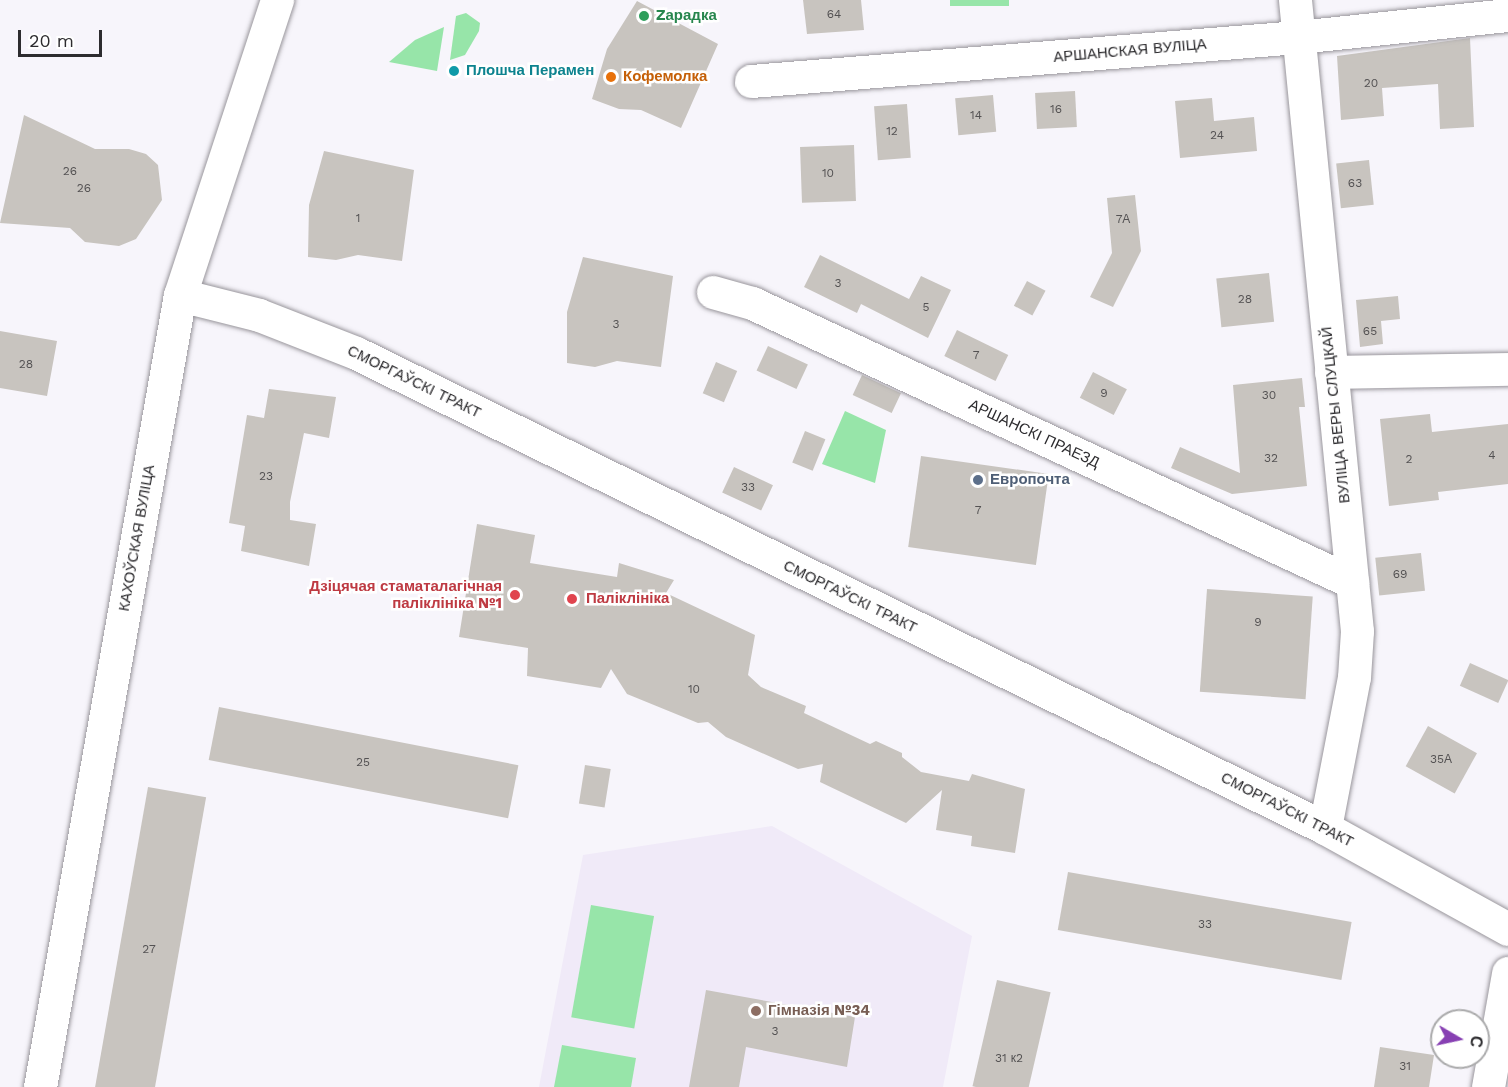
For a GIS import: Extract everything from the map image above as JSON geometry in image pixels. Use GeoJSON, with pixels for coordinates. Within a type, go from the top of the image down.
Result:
{"type":"FeatureCollection","features":[{"type":"Feature","properties":{"kind":"street","name":"КАХОЎСКАЯ ВУЛІЦА"},"geometry":{"type":"LineString","coordinates":[[40,1087],[180,295],[277,0]]}},
{"type":"Feature","properties":{"kind":"street","name":"ВУЛІЦА ВЕРЫ СЛУЦКАЙ"},"geometry":{"type":"LineString","coordinates":[[1295,0],[1357,631],[1354,676],[1325,828]]}},
{"type":"Feature","properties":{"kind":"street","name":"АРШАНСКАЯ ВУЛІЦА"},"geometry":{"type":"LineString","coordinates":[[751,81],[1298,37],[1508,15]]}},
{"type":"Feature","properties":{"kind":"street","name":"АРШАНСКІ ПРАЕЗД"},"geometry":{"type":"LineString","coordinates":[[713,292],[752,303],[1352,582]]}},
{"type":"Feature","properties":{"kind":"street","name":"СМОРГАЎСКІ ТРАКТ"},"geometry":{"type":"LineString","coordinates":[[180,295],[259,315],[356,353],[1325,828],[1508,928]]}},
{"type":"Feature","properties":{"kind":"street"},"geometry":{"type":"LineString","coordinates":[[1331,372],[1508,369]]}},
{"type":"Feature","properties":{"kind":"street"},"geometry":{"type":"LineString","coordinates":[[1488,1087],[1508,973]]}},
{"type":"Feature","properties":{"kind":"shaded area","name":"Гімназія №34"},"geometry":{"type":"Polygon","coordinates":[[[772,826],[972,936],[943,1087],[539,1087],[583,855],[772,826]]]}},
{"type":"Feature","properties":{"kind":"green space"},"geometry":{"type":"Polygon","coordinates":[[[950,0],[1009,0],[1009,6],[950,6],[950,0]]]}},
{"type":"Feature","properties":{"kind":"green space"},"geometry":{"type":"Polygon","coordinates":[[[466,13],[480,23],[479,31],[465,55],[450,60],[456,16],[466,13]]]}},
{"type":"Feature","properties":{"kind":"green space"},"geometry":{"type":"Polygon","coordinates":[[[444,27],[437,71],[389,62],[415,40],[444,27]]]}},
{"type":"Feature","properties":{"kind":"green space"},"geometry":{"type":"Polygon","coordinates":[[[845,411],[886,430],[875,483],[822,464],[845,411]]]}},
{"type":"Feature","properties":{"kind":"green space"},"geometry":{"type":"Polygon","coordinates":[[[591,905],[654,916],[634,1028],[571,1017],[591,905]]]}},
{"type":"Feature","properties":{"kind":"green space"},"geometry":{"type":"Polygon","coordinates":[[[562,1045],[636,1058],[631,1087],[554,1087],[562,1045]]]}},
{"type":"Feature","properties":{"kind":"building"},"geometry":{"type":"Polygon","coordinates":[[[803,0],[861,0],[864,30],[807,34],[803,0]]]}},
{"type":"Feature","properties":{"kind":"building"},"geometry":{"type":"Polygon","coordinates":[[[637,1],[718,44],[681,128],[641,110],[619,109],[592,99],[607,49],[637,1]]]}},
{"type":"Feature","properties":{"kind":"building"},"geometry":{"type":"Polygon","coordinates":[[[1470,38],[1474,127],[1440,129],[1438,84],[1382,88],[1384,116],[1341,120],[1337,56],[1470,38]]]}},
{"type":"Feature","properties":{"kind":"building"},"geometry":{"type":"Polygon","coordinates":[[[1075,91],[1077,127],[1037,129],[1035,93],[1075,91]]]}},
{"type":"Feature","properties":{"kind":"building"},"geometry":{"type":"Polygon","coordinates":[[[993,95],[996,132],[958,135],[955,98],[993,95]]]}},
{"type":"Feature","properties":{"kind":"building"},"geometry":{"type":"Polygon","coordinates":[[[1212,98],[1214,121],[1254,117],[1257,151],[1180,158],[1175,101],[1212,98]]]}},
{"type":"Feature","properties":{"kind":"building"},"geometry":{"type":"Polygon","coordinates":[[[907,104],[911,158],[878,160],[874,106],[907,104]]]}},
{"type":"Feature","properties":{"kind":"building"},"geometry":{"type":"Polygon","coordinates":[[[24,115],[95,149],[129,149],[146,154],[158,165],[162,200],[136,239],[119,246],[85,242],[70,228],[0,223],[24,115]]]}},
{"type":"Feature","properties":{"kind":"building"},"geometry":{"type":"Polygon","coordinates":[[[854,145],[856,201],[802,203],[800,147],[854,145]]]}},
{"type":"Feature","properties":{"kind":"building"},"geometry":{"type":"Polygon","coordinates":[[[324,151],[414,170],[402,261],[358,255],[336,260],[308,257],[309,205],[324,151]]]}},
{"type":"Feature","properties":{"kind":"building"},"geometry":{"type":"Polygon","coordinates":[[[1369,160],[1374,205],[1341,208],[1336,163],[1369,160]]]}},
{"type":"Feature","properties":{"kind":"building"},"geometry":{"type":"Polygon","coordinates":[[[1135,195],[1141,251],[1113,307],[1090,297],[1112,253],[1107,198],[1135,195]]]}},
{"type":"Feature","properties":{"kind":"building"},"geometry":{"type":"Polygon","coordinates":[[[820,255],[909,299],[921,276],[951,290],[928,338],[861,304],[857,313],[804,287],[820,255]]]}},
{"type":"Feature","properties":{"kind":"building"},"geometry":{"type":"Polygon","coordinates":[[[583,257],[673,276],[661,367],[617,361],[595,367],[567,363],[567,312],[583,257]]]}},
{"type":"Feature","properties":{"kind":"building"},"geometry":{"type":"Polygon","coordinates":[[[1269,273],[1274,322],[1221,327],[1216,279],[1269,273]]]}},
{"type":"Feature","properties":{"kind":"building"},"geometry":{"type":"Polygon","coordinates":[[[1027,281],[1046,291],[1032,316],[1014,306],[1027,281]]]}},
{"type":"Feature","properties":{"kind":"building"},"geometry":{"type":"Polygon","coordinates":[[[1398,296],[1400,319],[1381,321],[1383,344],[1360,347],[1356,300],[1398,296]]]}},
{"type":"Feature","properties":{"kind":"building"},"geometry":{"type":"Polygon","coordinates":[[[957,330],[1008,355],[996,381],[944,356],[957,330]]]}},
{"type":"Feature","properties":{"kind":"building"},"geometry":{"type":"Polygon","coordinates":[[[0,331],[57,341],[47,396],[0,388],[0,331]]]}},
{"type":"Feature","properties":{"kind":"building"},"geometry":{"type":"Polygon","coordinates":[[[768,346],[808,365],[796,389],[757,370],[768,346]]]}},
{"type":"Feature","properties":{"kind":"building"},"geometry":{"type":"Polygon","coordinates":[[[716,362],[737,371],[724,402],[703,393],[716,362]]]}},
{"type":"Feature","properties":{"kind":"building"},"geometry":{"type":"Polygon","coordinates":[[[1093,372],[1127,389],[1114,415],[1080,398],[1093,372]]]}},
{"type":"Feature","properties":{"kind":"building"},"geometry":{"type":"Polygon","coordinates":[[[862,375],[901,393],[892,413],[853,395],[862,375]]]}},
{"type":"Feature","properties":{"kind":"building"},"geometry":{"type":"Polygon","coordinates":[[[1302,378],[1305,407],[1299,407],[1307,486],[1232,494],[1171,468],[1180,447],[1240,473],[1233,385],[1302,378]]]}},
{"type":"Feature","properties":{"kind":"building"},"geometry":{"type":"Polygon","coordinates":[[[269,389],[336,397],[329,438],[304,433],[290,502],[290,520],[316,524],[309,566],[241,551],[245,526],[229,523],[247,415],[264,418],[269,389]]]}},
{"type":"Feature","properties":{"kind":"building"},"geometry":{"type":"Polygon","coordinates":[[[1430,414],[1432,432],[1508,424],[1508,484],[1438,492],[1439,500],[1389,506],[1380,419],[1430,414]]]}},
{"type":"Feature","properties":{"kind":"building"},"geometry":{"type":"Polygon","coordinates":[[[805,431],[825,439],[813,471],[792,463],[805,431]]]}},
{"type":"Feature","properties":{"kind":"building"},"geometry":{"type":"Polygon","coordinates":[[[921,456],[1049,474],[1036,565],[908,547],[921,456]]]}},
{"type":"Feature","properties":{"kind":"building"},"geometry":{"type":"Polygon","coordinates":[[[734,467],[773,485],[761,511],[722,492],[734,467]]]}},
{"type":"Feature","properties":{"kind":"building"},"geometry":{"type":"Polygon","coordinates":[[[477,524],[535,535],[530,563],[617,577],[619,563],[674,580],[666,593],[755,635],[748,675],[761,687],[806,706],[804,713],[870,744],[876,741],[902,753],[902,757],[921,772],[969,781],[972,774],[1025,789],[1015,853],[971,846],[972,836],[936,830],[942,790],[906,823],[820,782],[823,764],[798,769],[726,737],[708,722],[698,723],[627,694],[611,669],[601,688],[527,676],[528,648],[459,637],[477,524]]]}},
{"type":"Feature","properties":{"kind":"building"},"geometry":{"type":"Polygon","coordinates":[[[1421,553],[1425,591],[1379,596],[1375,558],[1421,553]]]}},
{"type":"Feature","properties":{"kind":"building"},"geometry":{"type":"Polygon","coordinates":[[[1207,589],[1313,596],[1306,699],[1200,692],[1207,589]]]}},
{"type":"Feature","properties":{"kind":"building"},"geometry":{"type":"Polygon","coordinates":[[[1470,663],[1508,680],[1498,703],[1460,686],[1470,663]]]}},
{"type":"Feature","properties":{"kind":"building"},"geometry":{"type":"Polygon","coordinates":[[[219,707],[518,765],[508,818],[209,760],[219,707]]]}},
{"type":"Feature","properties":{"kind":"building"},"geometry":{"type":"Polygon","coordinates":[[[1428,726],[1477,753],[1455,793],[1406,766],[1428,726]]]}},
{"type":"Feature","properties":{"kind":"building"},"geometry":{"type":"Polygon","coordinates":[[[585,765],[611,769],[605,808],[579,804],[585,765]]]}},
{"type":"Feature","properties":{"kind":"building"},"geometry":{"type":"Polygon","coordinates":[[[148,787],[206,797],[155,1087],[95,1087],[148,787]]]}},
{"type":"Feature","properties":{"kind":"building"},"geometry":{"type":"Polygon","coordinates":[[[1068,872],[1352,922],[1341,980],[1058,930],[1068,872]]]}},
{"type":"Feature","properties":{"kind":"building"},"geometry":{"type":"Polygon","coordinates":[[[997,980],[1051,992],[1029,1087],[972,1086],[997,980]]]}},
{"type":"Feature","properties":{"kind":"building"},"geometry":{"type":"Polygon","coordinates":[[[706,990],[855,1017],[847,1067],[746,1047],[739,1087],[689,1087],[706,990]]]}},
{"type":"Feature","properties":{"kind":"building"},"geometry":{"type":"Polygon","coordinates":[[[1380,1047],[1430,1054],[1432,1069],[1429,1087],[1374,1087],[1380,1047]]]}},
{"type":"Feature","properties":{"kind":"place","name":"Zарадка"},"geometry":{"type":"Point","coordinates":[644,16]}},
{"type":"Feature","properties":{"kind":"place","name":"Плошча Перамен"},"geometry":{"type":"Point","coordinates":[454,71]}},
{"type":"Feature","properties":{"kind":"place","name":"Кофемолка"},"geometry":{"type":"Point","coordinates":[611,77]}},
{"type":"Feature","properties":{"kind":"place","name":"Европочта"},"geometry":{"type":"Point","coordinates":[978,480]}},
{"type":"Feature","properties":{"kind":"place","name":"Дзіцячая стаматалагічная паліклініка №1"},"geometry":{"type":"Point","coordinates":[515,595]}},
{"type":"Feature","properties":{"kind":"place","name":"Паліклініка"},"geometry":{"type":"Point","coordinates":[572,599]}},
{"type":"Feature","properties":{"kind":"place","name":"Гімназія №34"},"geometry":{"type":"Point","coordinates":[756,1011]}}]}
